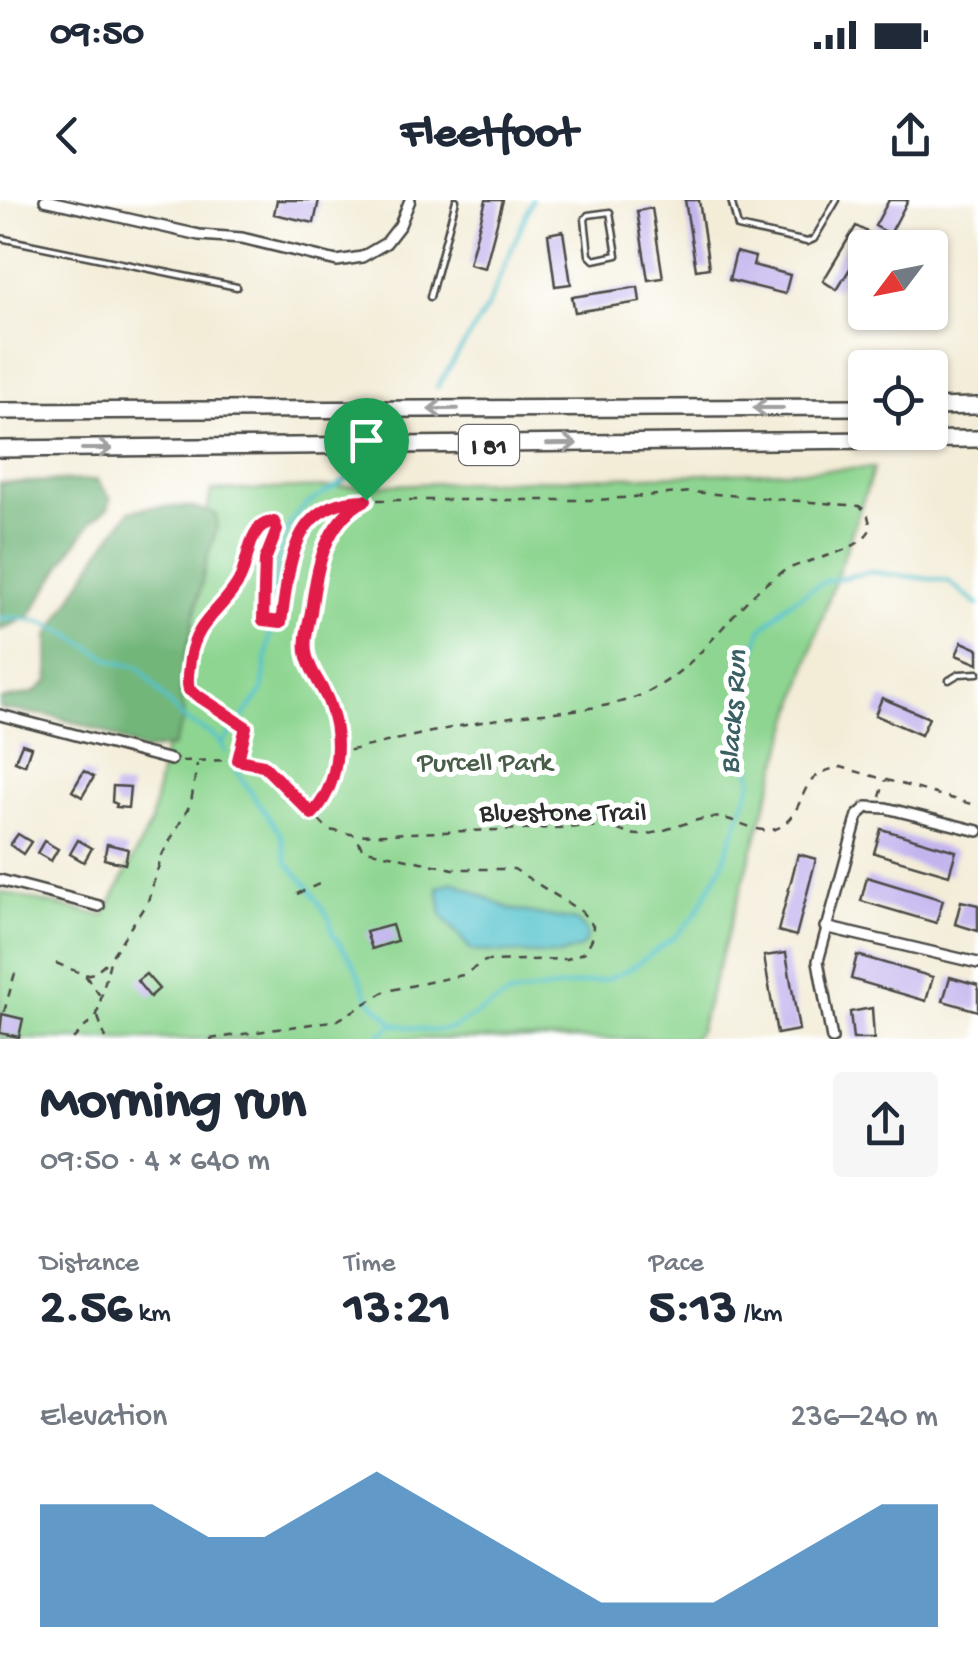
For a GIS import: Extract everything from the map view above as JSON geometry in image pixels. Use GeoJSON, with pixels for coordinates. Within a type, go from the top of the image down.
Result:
{"type":"FeatureCollection","features":[{"type":"Feature","properties":{"kind":"highway"},"geometry":{"type":"LineString","coordinates":[[0,404],[73,410]]}},
{"type":"Feature","properties":{"kind":"highway"},"geometry":{"type":"LineString","coordinates":[[948,407],[978,406]]}},
{"type":"Feature","properties":{"kind":"highway","name":"I 81"},"geometry":{"type":"LineString","coordinates":[[0,411],[848,408]]}},
{"type":"Feature","properties":{"kind":"highway","name":"I 81"},"geometry":{"type":"LineString","coordinates":[[0,449],[978,439]]}},
{"type":"Feature","properties":{"kind":"street"},"geometry":{"type":"LineString","coordinates":[[45,200],[199,235],[242,238],[337,261],[362,257],[386,243],[400,226],[410,200]]}},
{"type":"Feature","properties":{"kind":"street"},"geometry":{"type":"LineString","coordinates":[[110,215],[113,200]]}},
{"type":"Feature","properties":{"kind":"street"},"geometry":{"type":"LineString","coordinates":[[0,715],[170,760]]}},
{"type":"Feature","properties":{"kind":"street"},"geometry":{"type":"LineString","coordinates":[[832,1039],[818,962],[858,815],[867,807],[878,807],[978,831]]}},
{"type":"Feature","properties":{"kind":"street"},"geometry":{"type":"LineString","coordinates":[[0,880],[99,906]]}},
{"type":"Feature","properties":{"kind":"street"},"geometry":{"type":"LineString","coordinates":[[826,927],[978,964]]}},
{"type":"Feature","properties":{"kind":"lane"},"geometry":{"type":"LineString","coordinates":[[430,298],[456,200]]}},
{"type":"Feature","properties":{"kind":"lane"},"geometry":{"type":"LineString","coordinates":[[608,200],[610,212],[617,255],[592,259],[585,219],[588,215],[610,212]]}},
{"type":"Feature","properties":{"kind":"lane"},"geometry":{"type":"LineString","coordinates":[[731,200],[738,227],[807,242],[814,239],[837,200]]}},
{"type":"Feature","properties":{"kind":"lane"},"geometry":{"type":"LineString","coordinates":[[0,238],[237,287]]}},
{"type":"Feature","properties":{"kind":"lane"},"geometry":{"type":"LineString","coordinates":[[949,680],[959,674],[978,673]]}},
{"type":"Feature","properties":{"kind":"path"},"geometry":{"type":"LineString","coordinates":[[170,760],[238,760],[247,733],[242,723],[193,694],[186,683],[198,630],[241,578],[254,534],[266,522],[276,525],[277,530],[265,560],[263,620],[281,622],[292,556],[313,516],[337,502],[598,500],[692,492],[858,506],[867,512],[872,528],[859,544],[804,561],[767,582],[746,600],[693,663],[643,694],[604,706],[518,716],[338,753]]}},
{"type":"Feature","properties":{"kind":"path"},"geometry":{"type":"LineString","coordinates":[[312,814],[324,802],[338,753],[331,707],[307,658],[316,573],[327,540],[351,508],[366,500]]}},
{"type":"Feature","properties":{"kind":"path","name":"Bluestone Trail"},"geometry":{"type":"LineString","coordinates":[[238,760],[263,765],[329,830],[356,835],[608,826],[636,836],[719,818],[762,830],[783,825],[810,780],[826,770],[841,767],[978,806]]}},
{"type":"Feature","properties":{"kind":"path"},"geometry":{"type":"LineString","coordinates":[[85,975],[112,958],[148,900],[162,855],[191,803],[198,762]]}},
{"type":"Feature","properties":{"kind":"path"},"geometry":{"type":"LineString","coordinates":[[878,807],[885,779]]}},
{"type":"Feature","properties":{"kind":"path"},"geometry":{"type":"LineString","coordinates":[[210,1039],[338,1020],[378,996],[464,975],[485,962],[567,959],[585,952],[592,939],[592,926],[582,912],[514,869],[453,868],[378,855],[362,849],[356,835]]}},
{"type":"Feature","properties":{"kind":"path"},"geometry":{"type":"LineString","coordinates":[[297,894],[319,884]]}},
{"type":"Feature","properties":{"kind":"path"},"geometry":{"type":"LineString","coordinates":[[73,1039],[97,1015],[112,958]]}},
{"type":"Feature","properties":{"kind":"path"},"geometry":{"type":"LineString","coordinates":[[56,963],[85,975],[101,998]]}},
{"type":"Feature","properties":{"kind":"path"},"geometry":{"type":"LineString","coordinates":[[4,1012],[15,972]]}},
{"type":"Feature","properties":{"kind":"path"},"geometry":{"type":"LineString","coordinates":[[97,1015],[106,1039]]}},
{"type":"Feature","properties":{"kind":"green space","name":"Purcell Park"},"geometry":{"type":"Polygon","coordinates":[[[874,468],[816,636],[699,1031],[692,1039],[0,1039],[0,892],[104,916],[151,823],[211,491],[874,468]]]}},
{"type":"Feature","properties":{"kind":"green space"},"geometry":{"type":"Polygon","coordinates":[[[97,480],[111,499],[108,508],[92,521],[71,550],[30,616],[0,630],[0,483],[97,480]]]}},
{"type":"Feature","properties":{"kind":"green space"},"geometry":{"type":"Polygon","coordinates":[[[191,507],[216,514],[217,529],[186,655],[181,689],[184,719],[172,747],[143,751],[102,731],[53,716],[0,709],[0,700],[33,693],[49,681],[48,637],[99,553],[130,511],[191,507]]]}},
{"type":"Feature","properties":{"kind":"water"},"geometry":{"type":"Polygon","coordinates":[[[454,882],[510,909],[576,921],[586,930],[587,939],[581,948],[559,955],[472,951],[442,916],[438,887],[454,882]]]}},
{"type":"Feature","properties":{"kind":"building"},"geometry":{"type":"Polygon","coordinates":[[[277,200],[319,200],[314,223],[274,214],[277,200]]]}},
{"type":"Feature","properties":{"kind":"building"},"geometry":{"type":"Polygon","coordinates":[[[486,200],[503,200],[485,268],[469,264],[486,200]]]}},
{"type":"Feature","properties":{"kind":"building"},"geometry":{"type":"Polygon","coordinates":[[[685,200],[699,200],[709,268],[696,270],[685,200]]]}},
{"type":"Feature","properties":{"kind":"building"},"geometry":{"type":"Polygon","coordinates":[[[889,200],[908,200],[892,230],[875,226],[889,200]]]}},
{"type":"Feature","properties":{"kind":"building"},"geometry":{"type":"Polygon","coordinates":[[[652,208],[663,278],[648,280],[637,211],[652,208]]]}},
{"type":"Feature","properties":{"kind":"building"},"geometry":{"type":"Polygon","coordinates":[[[563,231],[571,284],[555,286],[548,234],[563,231]]]}},
{"type":"Feature","properties":{"kind":"building"},"geometry":{"type":"Polygon","coordinates":[[[848,239],[848,272],[837,290],[823,281],[848,239]]]}},
{"type":"Feature","properties":{"kind":"building"},"geometry":{"type":"Polygon","coordinates":[[[736,252],[755,257],[753,265],[790,275],[785,294],[729,280],[736,252]]]}},
{"type":"Feature","properties":{"kind":"building"},"geometry":{"type":"Polygon","coordinates":[[[638,287],[640,302],[575,312],[572,297],[638,287]]]}},
{"type":"Feature","properties":{"kind":"building"},"geometry":{"type":"Polygon","coordinates":[[[962,642],[978,649],[978,664],[956,655],[962,642]]]}},
{"type":"Feature","properties":{"kind":"building"},"geometry":{"type":"Polygon","coordinates":[[[882,698],[929,718],[921,735],[875,715],[882,698]]]}},
{"type":"Feature","properties":{"kind":"building"},"geometry":{"type":"Polygon","coordinates":[[[22,744],[31,747],[25,765],[15,761],[22,744]]]}},
{"type":"Feature","properties":{"kind":"building"},"geometry":{"type":"Polygon","coordinates":[[[84,771],[94,777],[82,797],[72,791],[84,771]]]}},
{"type":"Feature","properties":{"kind":"building"},"geometry":{"type":"Polygon","coordinates":[[[113,786],[130,787],[128,808],[116,807],[112,802],[113,786]]]}},
{"type":"Feature","properties":{"kind":"building"},"geometry":{"type":"Polygon","coordinates":[[[881,829],[956,851],[949,875],[874,853],[881,829]]]}},
{"type":"Feature","properties":{"kind":"building"},"geometry":{"type":"Polygon","coordinates":[[[18,834],[31,842],[23,854],[10,845],[18,834]]]}},
{"type":"Feature","properties":{"kind":"building"},"geometry":{"type":"Polygon","coordinates":[[[78,840],[92,848],[84,862],[70,854],[78,840]]]}},
{"type":"Feature","properties":{"kind":"building"},"geometry":{"type":"Polygon","coordinates":[[[44,841],[58,849],[51,861],[37,853],[44,841]]]}},
{"type":"Feature","properties":{"kind":"building"},"geometry":{"type":"Polygon","coordinates":[[[107,844],[128,849],[125,864],[104,859],[107,844]]]}},
{"type":"Feature","properties":{"kind":"building"},"geometry":{"type":"Polygon","coordinates":[[[798,854],[816,859],[796,936],[778,931],[798,854]]]}},
{"type":"Feature","properties":{"kind":"building"},"geometry":{"type":"Polygon","coordinates":[[[867,877],[943,900],[936,923],[861,901],[867,877]]]}},
{"type":"Feature","properties":{"kind":"building"},"geometry":{"type":"Polygon","coordinates":[[[961,901],[978,905],[978,931],[955,924],[961,901]]]}},
{"type":"Feature","properties":{"kind":"building"},"geometry":{"type":"Polygon","coordinates":[[[392,925],[397,941],[372,949],[366,932],[392,925]]]}},
{"type":"Feature","properties":{"kind":"building"},"geometry":{"type":"Polygon","coordinates":[[[786,953],[799,1030],[777,1034],[764,956],[786,953]]]}},
{"type":"Feature","properties":{"kind":"building"},"geometry":{"type":"Polygon","coordinates":[[[857,955],[933,977],[926,1001],[851,979],[857,955]]]}},
{"type":"Feature","properties":{"kind":"building"},"geometry":{"type":"Polygon","coordinates":[[[146,974],[159,989],[150,997],[137,981],[146,974]]]}},
{"type":"Feature","properties":{"kind":"building"},"geometry":{"type":"Polygon","coordinates":[[[950,977],[978,985],[978,1011],[943,1001],[950,977]]]}},
{"type":"Feature","properties":{"kind":"building"},"geometry":{"type":"Polygon","coordinates":[[[872,1008],[874,1039],[853,1039],[850,1012],[872,1008]]]}},
{"type":"Feature","properties":{"kind":"building"},"geometry":{"type":"Polygon","coordinates":[[[2,1014],[23,1019],[19,1037],[0,1033],[2,1014]]]}},
{"type":"Feature","properties":{"kind":"waterway"},"geometry":{"type":"LineString","coordinates":[[437,387],[487,308],[532,200]]}},
{"type":"Feature","properties":{"kind":"waterway"},"geometry":{"type":"LineString","coordinates":[[272,618],[278,559],[287,530],[304,507],[350,476]]}},
{"type":"Feature","properties":{"kind":"waterway","name":"Blacks Run"},"geometry":{"type":"LineString","coordinates":[[375,1039],[394,1024],[430,1031],[451,1029],[510,995],[605,980],[630,969],[676,936],[695,915],[722,865],[752,781],[747,748],[747,687],[752,661],[761,630],[787,604],[823,582],[870,572],[948,581],[978,605]]}},
{"type":"Feature","properties":{"kind":"waterway"},"geometry":{"type":"LineString","coordinates":[[0,618],[44,623],[112,661],[139,667],[175,710],[215,737],[225,752]]}},
{"type":"Feature","properties":{"kind":"waterway"},"geometry":{"type":"LineString","coordinates":[[223,742],[262,692],[271,626]]}},
{"type":"Feature","properties":{"kind":"waterway"},"geometry":{"type":"LineString","coordinates":[[234,768],[281,835],[287,863],[330,920],[332,933],[353,962],[369,999],[394,1024]]}},
{"type":"Feature","properties":{"kind":"route"},"geometry":{"type":"LineString","coordinates":[[366,500],[351,508],[336,524],[316,573],[307,658],[331,707],[338,753],[324,802],[312,814],[263,765],[238,760],[246,727],[189,690],[186,683],[192,646],[207,617],[241,578],[260,526],[274,522],[277,530],[265,560],[263,620],[281,622],[292,556],[313,516],[337,502],[366,500]]}}]}
